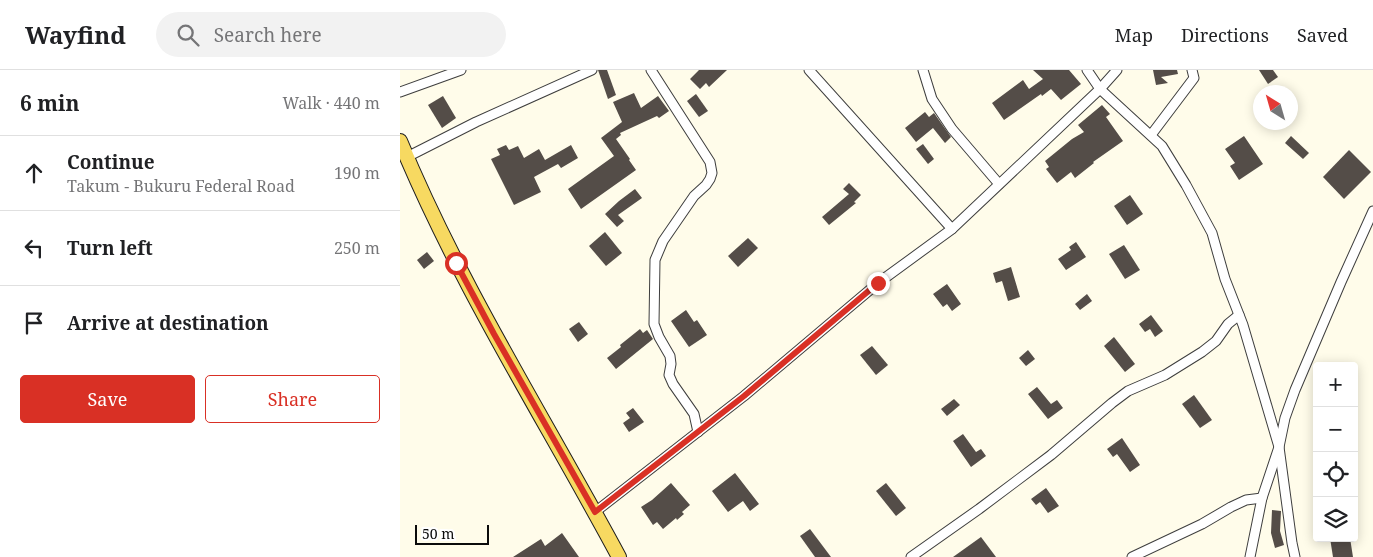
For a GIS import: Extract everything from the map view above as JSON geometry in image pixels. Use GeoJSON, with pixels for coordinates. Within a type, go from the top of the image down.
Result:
{"type":"FeatureCollection","features":[{"type":"Feature","properties":{"kind":"main road"},"geometry":{"type":"LineString","coordinates":[[400,141],[456,263],[595,512],[618,557]]}},
{"type":"Feature","properties":{"kind":"street"},"geometry":{"type":"LineString","coordinates":[[400,92],[460,70]]}},
{"type":"Feature","properties":{"kind":"street"},"geometry":{"type":"LineString","coordinates":[[406,157],[476,122],[592,70]]}},
{"type":"Feature","properties":{"kind":"street"},"geometry":{"type":"LineString","coordinates":[[650,70],[710,162],[712,169],[710,179],[694,196],[663,242],[655,260],[654,324],[658,337],[670,356],[669,375],[694,414],[698,432]]}},
{"type":"Feature","properties":{"kind":"street"},"geometry":{"type":"LineString","coordinates":[[809,70],[952,229]]}},
{"type":"Feature","properties":{"kind":"street"},"geometry":{"type":"LineString","coordinates":[[923,70],[932,99],[952,129],[999,184]]}},
{"type":"Feature","properties":{"kind":"street"},"geometry":{"type":"LineString","coordinates":[[1087,70],[1100,89],[1162,146],[1212,233],[1279,446],[1295,557]]}},
{"type":"Feature","properties":{"kind":"street"},"geometry":{"type":"LineString","coordinates":[[595,512],[744,396],[878,283],[952,229],[1100,89],[1117,70]]}},
{"type":"Feature","properties":{"kind":"street"},"geometry":{"type":"LineString","coordinates":[[1151,136],[1194,78],[1192,70]]}},
{"type":"Feature","properties":{"kind":"street"},"geometry":{"type":"LineString","coordinates":[[1250,557],[1262,498],[1279,446],[1294,390],[1373,211]]}},
{"type":"Feature","properties":{"kind":"street"},"geometry":{"type":"LineString","coordinates":[[911,557],[1051,455],[1128,391],[1165,375],[1202,352],[1216,341],[1228,324],[1239,315]]}},
{"type":"Feature","properties":{"kind":"street"},"geometry":{"type":"LineString","coordinates":[[1132,557],[1202,524],[1246,500],[1262,498]]}},
{"type":"Feature","properties":{"kind":"building"},"geometry":{"type":"Polygon","coordinates":[[[598,70],[607,70],[616,95],[608,99],[598,70]]]}},
{"type":"Feature","properties":{"kind":"building"},"geometry":{"type":"Polygon","coordinates":[[[699,70],[727,70],[709,87],[706,83],[700,89],[690,79],[699,70]]]}},
{"type":"Feature","properties":{"kind":"building"},"geometry":{"type":"Polygon","coordinates":[[[1033,70],[1069,70],[1081,84],[1061,100],[1051,89],[1004,120],[992,103],[1023,80],[1029,89],[1043,79],[1033,70]]]}},
{"type":"Feature","properties":{"kind":"building"},"geometry":{"type":"Polygon","coordinates":[[[1153,70],[1177,70],[1178,74],[1161,77],[1168,83],[1156,85],[1153,70]]]}},
{"type":"Feature","properties":{"kind":"building"},"geometry":{"type":"Polygon","coordinates":[[[1259,70],[1273,70],[1278,77],[1268,84],[1259,70]]]}},
{"type":"Feature","properties":{"kind":"building"},"geometry":{"type":"Polygon","coordinates":[[[634,93],[641,108],[658,96],[669,111],[659,118],[657,116],[620,133],[621,135],[616,139],[636,170],[581,209],[568,189],[614,156],[601,138],[622,122],[613,102],[634,93]]]}},
{"type":"Feature","properties":{"kind":"building"},"geometry":{"type":"Polygon","coordinates":[[[696,94],[708,111],[699,117],[687,101],[696,94]]]}},
{"type":"Feature","properties":{"kind":"building"},"geometry":{"type":"Polygon","coordinates":[[[443,96],[456,118],[442,128],[428,105],[443,96]]]}},
{"type":"Feature","properties":{"kind":"building"},"geometry":{"type":"Polygon","coordinates":[[[1102,105],[1110,114],[1106,117],[1123,141],[1093,162],[1075,178],[1071,172],[1057,183],[1046,169],[1049,167],[1045,161],[1072,139],[1084,132],[1078,125],[1102,105]]]}},
{"type":"Feature","properties":{"kind":"building"},"geometry":{"type":"Polygon","coordinates":[[[925,112],[929,117],[934,113],[951,137],[945,143],[933,128],[916,142],[905,128],[925,112]]]}},
{"type":"Feature","properties":{"kind":"building"},"geometry":{"type":"Polygon","coordinates":[[[1244,136],[1263,164],[1239,180],[1230,166],[1235,163],[1225,149],[1244,136]]]}},
{"type":"Feature","properties":{"kind":"building"},"geometry":{"type":"Polygon","coordinates":[[[1291,136],[1309,153],[1303,159],[1285,143],[1291,136]]]}},
{"type":"Feature","properties":{"kind":"building"},"geometry":{"type":"Polygon","coordinates":[[[923,144],[934,159],[928,164],[916,149],[923,144]]]}},
{"type":"Feature","properties":{"kind":"building"},"geometry":{"type":"Polygon","coordinates":[[[506,145],[509,150],[518,146],[524,158],[539,149],[545,160],[571,145],[578,158],[561,168],[558,164],[534,177],[541,192],[514,205],[491,159],[500,155],[497,149],[506,145]]]}},
{"type":"Feature","properties":{"kind":"building"},"geometry":{"type":"Polygon","coordinates":[[[1349,150],[1371,172],[1344,199],[1323,177],[1349,150]]]}},
{"type":"Feature","properties":{"kind":"building"},"geometry":{"type":"Polygon","coordinates":[[[849,183],[861,195],[854,202],[856,203],[829,225],[822,217],[849,194],[843,189],[849,183]]]}},
{"type":"Feature","properties":{"kind":"building"},"geometry":{"type":"Polygon","coordinates":[[[635,189],[642,198],[618,215],[624,221],[617,227],[605,214],[635,189]]]}},
{"type":"Feature","properties":{"kind":"building"},"geometry":{"type":"Polygon","coordinates":[[[1130,195],[1143,214],[1127,225],[1114,206],[1130,195]]]}},
{"type":"Feature","properties":{"kind":"building"},"geometry":{"type":"Polygon","coordinates":[[[605,232],[622,253],[606,266],[589,246],[605,232]]]}},
{"type":"Feature","properties":{"kind":"building"},"geometry":{"type":"Polygon","coordinates":[[[748,238],[758,248],[738,267],[728,256],[748,238]]]}},
{"type":"Feature","properties":{"kind":"building"},"geometry":{"type":"Polygon","coordinates":[[[1076,242],[1086,257],[1066,270],[1058,259],[1071,250],[1069,247],[1076,242]]]}},
{"type":"Feature","properties":{"kind":"building"},"geometry":{"type":"Polygon","coordinates":[[[1124,245],[1140,270],[1125,279],[1109,254],[1124,245]]]}},
{"type":"Feature","properties":{"kind":"building"},"geometry":{"type":"Polygon","coordinates":[[[427,252],[434,261],[424,269],[417,260],[427,252]]]}},
{"type":"Feature","properties":{"kind":"building"},"geometry":{"type":"Polygon","coordinates":[[[1011,267],[1020,297],[1008,301],[1002,281],[996,283],[993,273],[1011,267]]]}},
{"type":"Feature","properties":{"kind":"building"},"geometry":{"type":"Polygon","coordinates":[[[947,284],[961,304],[952,311],[947,304],[943,307],[933,294],[947,284]]]}},
{"type":"Feature","properties":{"kind":"building"},"geometry":{"type":"Polygon","coordinates":[[[1087,294],[1092,301],[1080,310],[1075,304],[1087,294]]]}},
{"type":"Feature","properties":{"kind":"building"},"geometry":{"type":"Polygon","coordinates":[[[686,310],[694,322],[697,320],[707,335],[689,347],[671,321],[686,310]]]}},
{"type":"Feature","properties":{"kind":"building"},"geometry":{"type":"Polygon","coordinates":[[[1151,315],[1163,331],[1155,337],[1150,329],[1145,332],[1139,324],[1151,315]]]}},
{"type":"Feature","properties":{"kind":"building"},"geometry":{"type":"Polygon","coordinates":[[[579,322],[588,334],[578,342],[569,329],[579,322]]]}},
{"type":"Feature","properties":{"kind":"building"},"geometry":{"type":"Polygon","coordinates":[[[640,329],[643,333],[647,330],[653,339],[616,369],[607,358],[640,329]]]}},
{"type":"Feature","properties":{"kind":"building"},"geometry":{"type":"Polygon","coordinates":[[[1114,337],[1135,364],[1125,372],[1104,346],[1114,337]]]}},
{"type":"Feature","properties":{"kind":"building"},"geometry":{"type":"Polygon","coordinates":[[[872,346],[888,365],[876,375],[860,355],[872,346]]]}},
{"type":"Feature","properties":{"kind":"building"},"geometry":{"type":"Polygon","coordinates":[[[1028,350],[1035,359],[1026,366],[1019,358],[1028,350]]]}},
{"type":"Feature","properties":{"kind":"building"},"geometry":{"type":"Polygon","coordinates":[[[1037,387],[1051,404],[1057,400],[1063,408],[1048,419],[1028,394],[1037,387]]]}},
{"type":"Feature","properties":{"kind":"building"},"geometry":{"type":"Polygon","coordinates":[[[1194,395],[1212,420],[1200,428],[1182,404],[1194,395]]]}},
{"type":"Feature","properties":{"kind":"building"},"geometry":{"type":"Polygon","coordinates":[[[954,399],[960,405],[947,416],[941,409],[954,399]]]}},
{"type":"Feature","properties":{"kind":"building"},"geometry":{"type":"Polygon","coordinates":[[[633,408],[644,422],[629,432],[623,423],[630,418],[626,413],[633,408]]]}},
{"type":"Feature","properties":{"kind":"building"},"geometry":{"type":"Polygon","coordinates":[[[963,434],[976,452],[981,449],[986,456],[971,467],[953,441],[963,434]]]}},
{"type":"Feature","properties":{"kind":"building"},"geometry":{"type":"Polygon","coordinates":[[[1122,438],[1140,465],[1130,472],[1117,454],[1113,457],[1107,449],[1122,438]]]}},
{"type":"Feature","properties":{"kind":"building"},"geometry":{"type":"Polygon","coordinates":[[[735,473],[759,504],[750,511],[743,501],[728,512],[712,491],[735,473]]]}},
{"type":"Feature","properties":{"kind":"building"},"geometry":{"type":"Polygon","coordinates":[[[671,483],[690,505],[682,512],[684,514],[663,529],[657,522],[653,525],[641,507],[671,483]]]}},
{"type":"Feature","properties":{"kind":"building"},"geometry":{"type":"Polygon","coordinates":[[[886,483],[906,508],[896,516],[876,491],[886,483]]]}},
{"type":"Feature","properties":{"kind":"building"},"geometry":{"type":"Polygon","coordinates":[[[1046,488],[1059,506],[1048,513],[1040,502],[1036,505],[1031,499],[1046,488]]]}},
{"type":"Feature","properties":{"kind":"building"},"geometry":{"type":"Polygon","coordinates":[[[1272,510],[1281,511],[1280,531],[1284,545],[1275,548],[1271,533],[1272,510]]]}},
{"type":"Feature","properties":{"kind":"building"},"geometry":{"type":"Polygon","coordinates":[[[810,529],[831,557],[815,557],[800,536],[810,529]]]}},
{"type":"Feature","properties":{"kind":"building"},"geometry":{"type":"Polygon","coordinates":[[[562,533],[579,557],[513,557],[541,539],[545,546],[562,533]]]}},
{"type":"Feature","properties":{"kind":"building"},"geometry":{"type":"Polygon","coordinates":[[[981,537],[996,557],[953,557],[981,537]]]}},
{"type":"Feature","properties":{"kind":"building"},"geometry":{"type":"Polygon","coordinates":[[[1331,542],[1351,542],[1353,557],[1333,557],[1331,542]]]}},
{"type":"Feature","properties":{"kind":"route"},"geometry":{"type":"LineString","coordinates":[[456,263],[595,512],[744,396],[878,283]]}}]}
